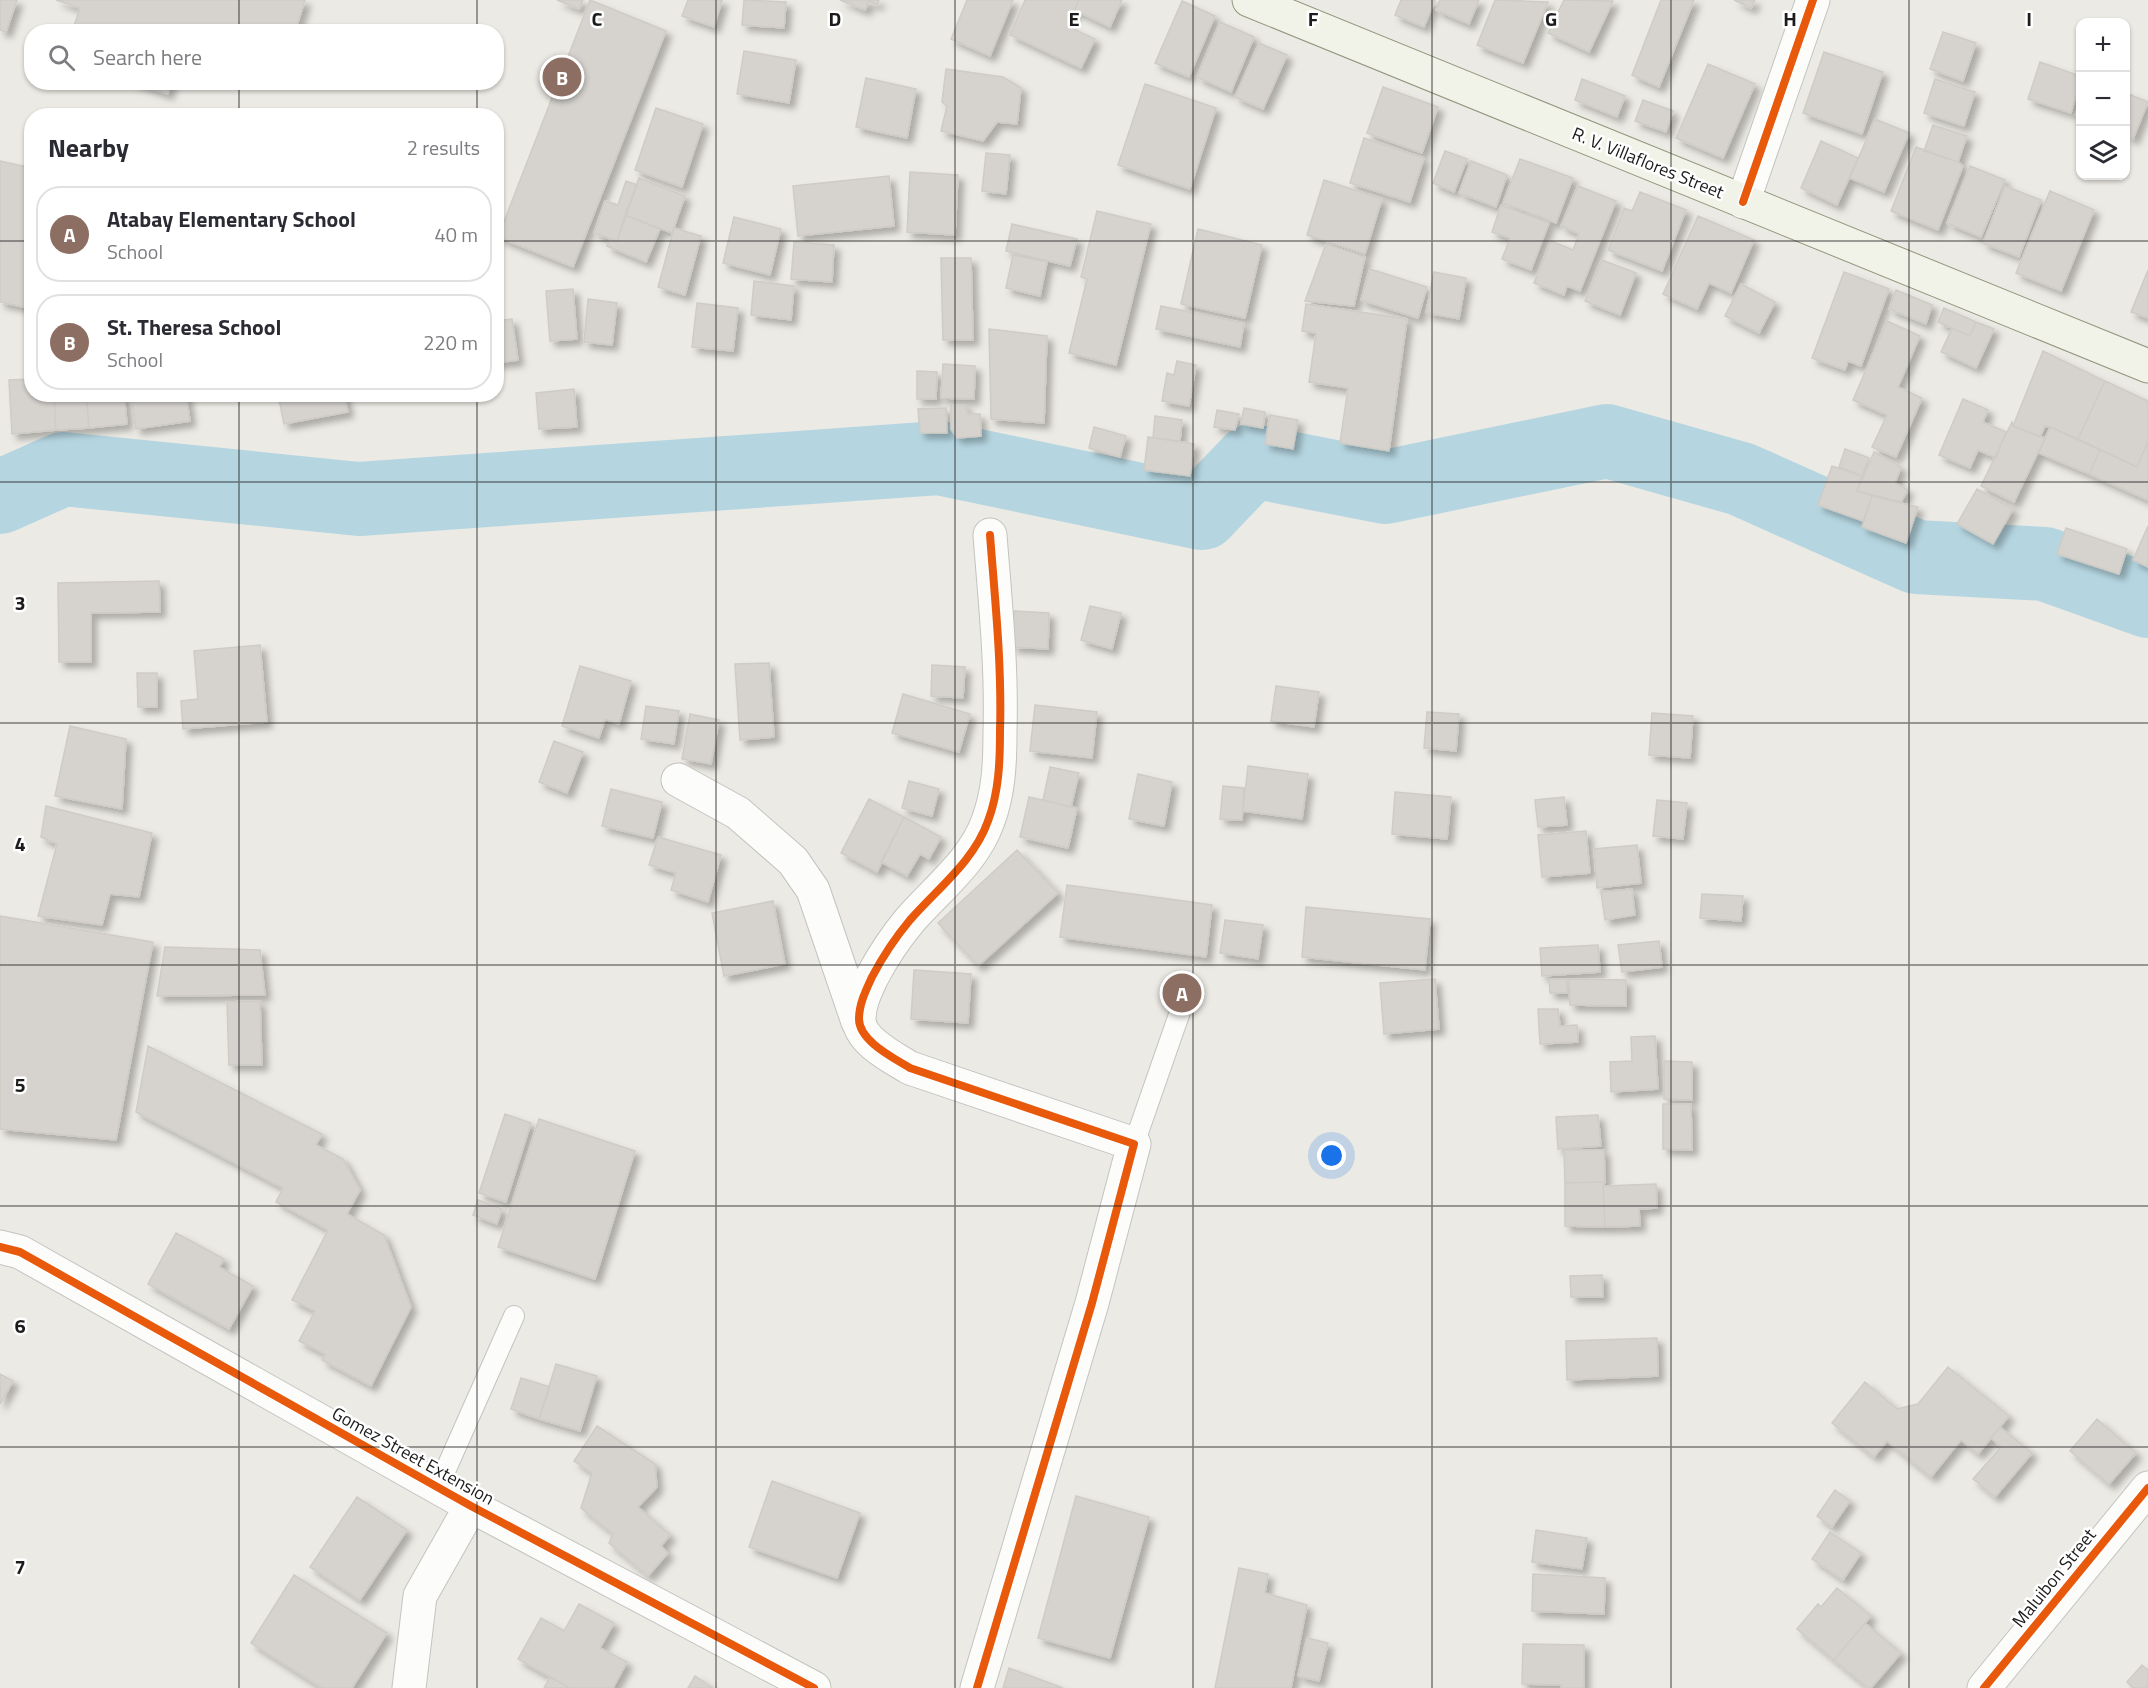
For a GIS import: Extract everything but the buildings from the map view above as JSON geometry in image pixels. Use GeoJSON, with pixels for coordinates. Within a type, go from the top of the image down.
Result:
{"type":"FeatureCollection","features":[{"type":"Feature","properties":{"kind":"main road","name":"R. V. Villaflores Street"},"geometry":{"type":"LineString","coordinates":[[1249,0],[2148,366]]}},
{"type":"Feature","properties":{"kind":"street"},"geometry":{"type":"LineString","coordinates":[[1743,202],[1813,0]]}},
{"type":"Feature","properties":{"kind":"street"},"geometry":{"type":"LineString","coordinates":[[858,1022],[863,995],[885,951],[964,863],[978,844],[997,788],[1002,686],[990,535]]}},
{"type":"Feature","properties":{"kind":"street"},"geometry":{"type":"LineString","coordinates":[[678,780],[738,813],[793,861],[813,890],[858,1022],[867,1037],[879,1049],[910,1068],[1134,1144],[1092,1303],[977,1688]]}},
{"type":"Feature","properties":{"kind":"street","name":"Gomez Street Extension"},"geometry":{"type":"LineString","coordinates":[[0,1247],[20,1252],[471,1506],[814,1688]]}},
{"type":"Feature","properties":{"kind":"street","name":"Maluibon Street"},"geometry":{"type":"LineString","coordinates":[[1984,1688],[2148,1488]]}},
{"type":"Feature","properties":{"kind":"street"},"geometry":{"type":"LineString","coordinates":[[409,1688],[420,1596],[471,1506]]}},
{"type":"Feature","properties":{"kind":"lane"},"geometry":{"type":"LineString","coordinates":[[1134,1144],[1181,1009]]}},
{"type":"Feature","properties":{"kind":"lane"},"geometry":{"type":"LineString","coordinates":[[438,1487],[514,1316]]}},
{"type":"Feature","properties":{"kind":"waterway"},"geometry":{"type":"LineString","coordinates":[[0,497],[63,469],[359,499],[939,458],[1202,513],[1252,461],[1385,487],[1607,441],[1741,479],[1916,557],[2045,564],[2148,601]]}},
{"type":"Feature","properties":{"kind":"cycle path"},"geometry":{"type":"LineString","coordinates":[[1743,202],[1813,0]]}},
{"type":"Feature","properties":{"kind":"cycle path"},"geometry":{"type":"LineString","coordinates":[[977,1688],[1092,1303],[1134,1144],[910,1068],[871,1042],[865,1035],[859,1019],[865,992],[880,962],[910,920],[954,874],[974,849],[992,810],[999,765],[1000,682],[990,535]]}},
{"type":"Feature","properties":{"kind":"cycle path"},"geometry":{"type":"LineString","coordinates":[[0,1247],[20,1252],[471,1506],[814,1688]]}},
{"type":"Feature","properties":{"kind":"cycle path"},"geometry":{"type":"LineString","coordinates":[[1984,1688],[2148,1488]]}},
{"type":"Feature","properties":{"kind":"place","name":"St. Theresa School"},"geometry":{"type":"Point","coordinates":[562,77]}},
{"type":"Feature","properties":{"kind":"place","name":"Atabay Elementary School"},"geometry":{"type":"Point","coordinates":[1182,993]}}]}
